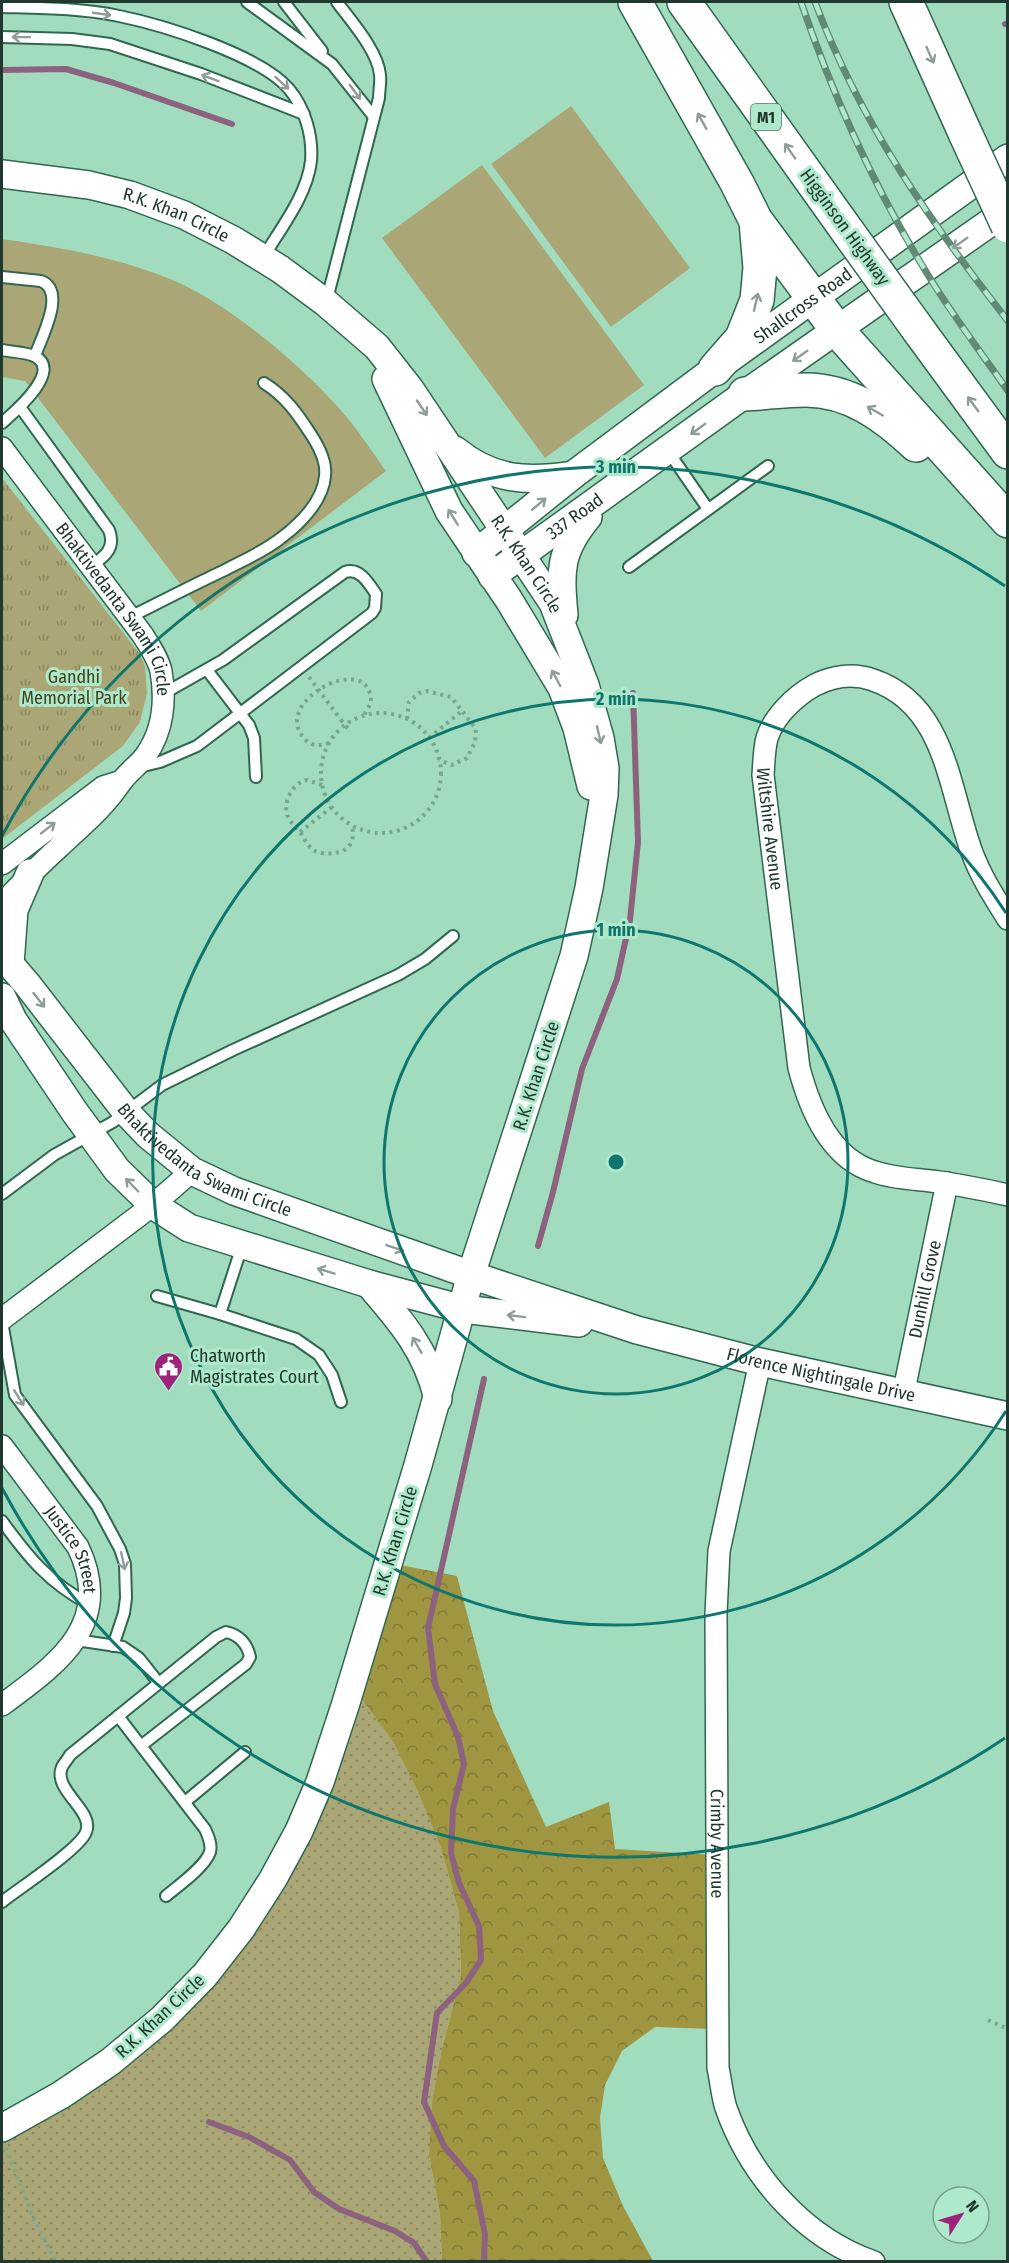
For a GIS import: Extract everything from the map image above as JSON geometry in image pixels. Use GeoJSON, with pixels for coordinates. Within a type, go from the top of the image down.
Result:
{"type":"FeatureCollection","features":[{"type":"Feature","properties":{"kind":"highway"},"geometry":{"type":"LineString","coordinates":[[635,2],[756,221],[812,299],[1008,521]]}},
{"type":"Feature","properties":{"kind":"highway","name":"Higginson Highway"},"geometry":{"type":"LineString","coordinates":[[684,2],[1008,452]]}},
{"type":"Feature","properties":{"kind":"highway"},"geometry":{"type":"LineString","coordinates":[[906,2],[1008,226]]}},
{"type":"Feature","properties":{"kind":"highway"},"geometry":{"type":"LineString","coordinates":[[715,369],[742,338],[757,300],[760,268],[756,221]]}},
{"type":"Feature","properties":{"kind":"highway"},"geometry":{"type":"LineString","coordinates":[[745,394],[808,390],[836,394],[858,402],[888,418],[924,451],[1008,538]]}},
{"type":"Feature","properties":{"kind":"street","name":"Shallcross Road"},"geometry":{"type":"LineString","coordinates":[[715,369],[1008,158]]}},
{"type":"Feature","properties":{"kind":"street","name":"R.K. Khan Circle"},"geometry":{"type":"LineString","coordinates":[[2,174],[89,185],[130,195],[184,216],[233,240],[262,258],[326,303],[377,347],[395,368],[553,603],[585,685],[600,738],[605,768],[604,795],[598,835],[574,956],[471,1275],[464,1309],[438,1399],[345,1706],[320,1782],[299,1832],[273,1879],[241,1929],[205,1975],[162,2019],[110,2062],[3,2137]]}},
{"type":"Feature","properties":{"kind":"street"},"geometry":{"type":"LineString","coordinates":[[745,394],[1008,210]]}},
{"type":"Feature","properties":{"kind":"street","name":"R.K. Khan Circle"},"geometry":{"type":"LineString","coordinates":[[357,332],[384,375],[449,511],[548,662],[566,698],[577,728],[590,782],[598,835]]}},
{"type":"Feature","properties":{"kind":"street","name":"337 Road"},"geometry":{"type":"LineString","coordinates":[[476,553],[573,475],[715,369]]}},
{"type":"Feature","properties":{"kind":"street","name":"337 Road"},"geometry":{"type":"LineString","coordinates":[[492,576],[745,394]]}},
{"type":"Feature","properties":{"kind":"street"},"geometry":{"type":"LineString","coordinates":[[445,441],[475,463],[505,476],[541,480],[573,475]]}},
{"type":"Feature","properties":{"kind":"street","name":"Bhaktivedanta Swami Circle"},"geometry":{"type":"LineString","coordinates":[[2,448],[154,652],[161,670],[162,694],[162,714],[155,739],[116,793],[30,873],[2,904]]}},
{"type":"Feature","properties":{"kind":"street"},"geometry":{"type":"LineString","coordinates":[[565,630],[560,578],[562,564],[567,548],[577,531],[604,497]]}},
{"type":"Feature","properties":{"kind":"street","name":"Wiltshire Avenue"},"geometry":{"type":"LineString","coordinates":[[1008,919],[982,877],[971,851],[932,728],[917,708],[894,689],[864,677],[846,676],[825,680],[794,700],[777,718],[767,739],[763,775],[799,1068],[808,1101],[825,1133],[848,1158],[874,1172],[1008,1195]]}},
{"type":"Feature","properties":{"kind":"street"},"geometry":{"type":"LineString","coordinates":[[2,864],[103,787],[129,774]]}},
{"type":"Feature","properties":{"kind":"street"},"geometry":{"type":"LineString","coordinates":[[6,959],[14,909],[30,873]]}},
{"type":"Feature","properties":{"kind":"street","name":"Bhaktivedanta Swami Circle"},"geometry":{"type":"LineString","coordinates":[[6,959],[127,1113],[148,1135],[192,1171],[234,1191],[471,1275]]}},
{"type":"Feature","properties":{"kind":"street"},"geometry":{"type":"LineString","coordinates":[[6,1009],[117,1170],[153,1205],[189,1228],[369,1284],[464,1309]]}},
{"type":"Feature","properties":{"kind":"street"},"geometry":{"type":"LineString","coordinates":[[2,1320],[153,1205],[192,1171]]}},
{"type":"Feature","properties":{"kind":"street","name":"Dunhill Grove"},"geometry":{"type":"LineString","coordinates":[[903,1395],[947,1183]]}},
{"type":"Feature","properties":{"kind":"street","name":"Florence Nightingale Drive"},"geometry":{"type":"LineString","coordinates":[[471,1275],[637,1330],[760,1362],[903,1395],[1008,1416]]}},
{"type":"Feature","properties":{"kind":"street"},"geometry":{"type":"LineString","coordinates":[[369,1284],[416,1343],[432,1375],[438,1399]]}},
{"type":"Feature","properties":{"kind":"street","name":"Florence Nightingale Drive"},"geometry":{"type":"LineString","coordinates":[[464,1309],[637,1330]]}},
{"type":"Feature","properties":{"kind":"street","name":"Crimby Avenue"},"geometry":{"type":"LineString","coordinates":[[760,1362],[719,1551],[716,1604],[718,2068],[726,2106],[740,2141],[758,2174],[798,2218],[831,2241],[874,2262]]}},
{"type":"Feature","properties":{"kind":"street","name":"Justice Street"},"geometry":{"type":"LineString","coordinates":[[2,1446],[78,1547],[88,1575],[88,1604],[76,1640],[61,1658],[2,1705]]}},
{"type":"Feature","properties":{"kind":"lane"},"geometry":{"type":"LineString","coordinates":[[247,2],[332,64]]}},
{"type":"Feature","properties":{"kind":"lane"},"geometry":{"type":"LineString","coordinates":[[284,2],[374,117]]}},
{"type":"Feature","properties":{"kind":"lane"},"geometry":{"type":"LineString","coordinates":[[326,303],[379,98],[380,75],[378,65],[361,35],[337,2]]}},
{"type":"Feature","properties":{"kind":"lane"},"geometry":{"type":"LineString","coordinates":[[2,7],[63,9],[119,16],[172,31],[228,51],[267,71],[289,89],[304,114],[311,142],[311,162],[307,179],[296,202],[262,258]]}},
{"type":"Feature","properties":{"kind":"lane"},"geometry":{"type":"LineString","coordinates":[[2,37],[72,39],[110,44],[201,74],[304,114]]}},
{"type":"Feature","properties":{"kind":"lane"},"geometry":{"type":"LineString","coordinates":[[2,277],[41,281],[46,283],[52,292],[53,303],[35,356]]}},
{"type":"Feature","properties":{"kind":"lane"},"geometry":{"type":"LineString","coordinates":[[2,350],[35,356],[43,372],[36,390],[2,423]]}},
{"type":"Feature","properties":{"kind":"lane"},"geometry":{"type":"LineString","coordinates":[[130,617],[244,560],[280,539],[314,505],[322,492],[325,476],[324,465],[313,436],[287,400],[264,383]]}},
{"type":"Feature","properties":{"kind":"lane"},"geometry":{"type":"LineString","coordinates":[[20,407],[109,530],[112,537],[110,550],[92,566]]}},
{"type":"Feature","properties":{"kind":"lane"},"geometry":{"type":"LineString","coordinates":[[668,451],[708,509]]}},
{"type":"Feature","properties":{"kind":"lane"},"geometry":{"type":"LineString","coordinates":[[629,567],[768,466]]}},
{"type":"Feature","properties":{"kind":"lane"},"geometry":{"type":"LineString","coordinates":[[129,774],[197,746],[364,620],[375,608],[376,594],[356,572],[350,570],[345,572],[207,670],[162,694]]}},
{"type":"Feature","properties":{"kind":"lane"},"geometry":{"type":"LineString","coordinates":[[207,670],[249,725],[254,738],[256,777]]}},
{"type":"Feature","properties":{"kind":"lane"},"geometry":{"type":"LineString","coordinates":[[2,1194],[54,1155],[127,1113],[162,1085],[398,975],[425,959],[453,936]]}},
{"type":"Feature","properties":{"kind":"lane"},"geometry":{"type":"LineString","coordinates":[[220,1314],[243,1245]]}},
{"type":"Feature","properties":{"kind":"lane"},"geometry":{"type":"LineString","coordinates":[[157,1296],[296,1339],[319,1355],[332,1375],[342,1402]]}},
{"type":"Feature","properties":{"kind":"lane"},"geometry":{"type":"LineString","coordinates":[[2,1320],[15,1395],[97,1506],[120,1549],[125,1564],[126,1598],[124,1613],[113,1646]]}},
{"type":"Feature","properties":{"kind":"lane"},"geometry":{"type":"LineString","coordinates":[[2,1521],[30,1558],[58,1586],[88,1604]]}},
{"type":"Feature","properties":{"kind":"lane"},"geometry":{"type":"LineString","coordinates":[[2,1902],[73,1848],[85,1836],[88,1827],[86,1819],[60,1776],[62,1767],[70,1755],[216,1637],[226,1632],[234,1634],[243,1642],[250,1657],[246,1664],[142,1745]]}},
{"type":"Feature","properties":{"kind":"lane"},"geometry":{"type":"LineString","coordinates":[[76,1640],[123,1647],[140,1658],[158,1682]]}},
{"type":"Feature","properties":{"kind":"lane"},"geometry":{"type":"LineString","coordinates":[[118,1716],[185,1802],[205,1829],[210,1840],[210,1852],[202,1864],[166,1896]]}},
{"type":"Feature","properties":{"kind":"lane"},"geometry":{"type":"LineString","coordinates":[[185,1802],[245,1752]]}},
{"type":"Feature","properties":{"kind":"path"},"geometry":{"type":"LineString","coordinates":[[301,667],[348,730]]}},
{"type":"Feature","properties":{"kind":"path"},"geometry":{"type":"LineString","coordinates":[[329,743],[316,746],[310,744],[300,733],[297,725],[298,711],[302,704],[319,691],[340,679],[347,678],[361,682],[369,692],[371,703],[363,716]]}},
{"type":"Feature","properties":{"kind":"path"},"geometry":{"type":"LineString","coordinates":[[407,719],[409,702],[413,697],[427,691],[451,698],[462,711],[476,729],[475,742],[467,758],[461,762],[452,765],[439,760]]}},
{"type":"Feature","properties":{"kind":"path"},"geometry":{"type":"LineString","coordinates":[[429,738],[462,711]]}},
{"type":"Feature","properties":{"kind":"path"},"geometry":{"type":"LineString","coordinates":[[382,713],[407,719],[418,725],[429,738],[439,760],[441,781],[438,793],[430,808],[419,820],[405,828],[389,832],[373,832],[352,825],[332,807],[323,785],[322,760],[329,743],[347,724],[363,716],[382,713]]}},
{"type":"Feature","properties":{"kind":"path"},"geometry":{"type":"LineString","coordinates":[[323,785],[314,781],[302,781],[292,789],[286,814],[311,848],[321,853],[330,854],[349,846],[353,834],[352,825]]}},
{"type":"Feature","properties":{"kind":"path"},"geometry":{"type":"LineString","coordinates":[[300,832],[332,807]]}},
{"type":"Feature","properties":{"kind":"path"},"geometry":{"type":"LineString","coordinates":[[988,2020],[1008,2029]]}},
{"type":"Feature","properties":{"kind":"path"},"geometry":{"type":"LineString","coordinates":[[3,2137],[33,2217],[56,2262]]}},
{"type":"Feature","properties":{"kind":"green space"},"geometry":{"type":"Polygon","coordinates":[[[571,106],[690,268],[611,327],[491,164],[571,106]]]}},
{"type":"Feature","properties":{"kind":"green space"},"geometry":{"type":"Polygon","coordinates":[[[482,165],[644,385],[545,458],[382,238],[482,165]]]}},
{"type":"Feature","properties":{"kind":"green space"},"geometry":{"type":"Polygon","coordinates":[[[2,239],[66,249],[150,271],[216,303],[264,338],[329,397],[346,416],[386,471],[201,611],[25,381],[2,377],[2,239]]]}},
{"type":"Feature","properties":{"kind":"green space","name":"Gandhi Memorial Park"},"geometry":{"type":"Polygon","coordinates":[[[2,478],[140,654],[145,666],[147,693],[140,722],[123,746],[2,839],[2,478]]]}},
{"type":"Feature","properties":{"kind":"green space"},"geometry":{"type":"Polygon","coordinates":[[[390,1563],[457,1576],[493,1711],[546,1827],[609,1802],[615,1849],[714,1855],[715,2029],[655,2027],[622,2051],[605,2085],[600,2118],[603,2158],[623,2206],[653,2261],[442,2261],[440,2214],[429,2155],[432,2103],[441,2053],[461,1975],[459,1913],[441,1848],[417,1790],[393,1742],[353,1687],[390,1563]]]}},
{"type":"Feature","properties":{"kind":"green space"},"geometry":{"type":"Polygon","coordinates":[[[353,1687],[393,1742],[417,1790],[441,1848],[459,1913],[461,1975],[441,2053],[429,2155],[440,2214],[442,2261],[2,2261],[2,2130],[57,2099],[242,1933],[353,1687]]]}},
{"type":"Feature","properties":{"kind":"waterway"},"geometry":{"type":"LineString","coordinates":[[2,70],[66,69],[114,83],[232,124]]}},
{"type":"Feature","properties":{"kind":"waterway"},"geometry":{"type":"LineString","coordinates":[[538,1246],[582,1069],[617,979],[630,920],[638,842],[633,693]]}},
{"type":"Feature","properties":{"kind":"waterway"},"geometry":{"type":"LineString","coordinates":[[484,1379],[428,1628],[435,1684],[458,1737],[464,1764],[453,1809],[451,1853],[459,1883],[479,1926],[481,1960],[466,1983],[437,2013],[424,2102],[444,2146],[474,2181],[485,2234],[484,2262]]}},
{"type":"Feature","properties":{"kind":"waterway"},"geometry":{"type":"LineString","coordinates":[[209,2122],[249,2137],[290,2160],[314,2192],[339,2209],[395,2231],[414,2243],[427,2262]]}},
{"type":"Feature","properties":{"kind":"railway"},"geometry":{"type":"LineString","coordinates":[[801,2],[841,106],[888,205],[935,286],[1008,391]]}},
{"type":"Feature","properties":{"kind":"railway"},"geometry":{"type":"LineString","coordinates":[[815,2],[853,88],[899,169],[951,245],[1008,321]]}},
{"type":"Feature","properties":{"kind":"place","name":"Chatworth Magistrates Court"},"geometry":{"type":"Point","coordinates":[169,1392]}}]}
